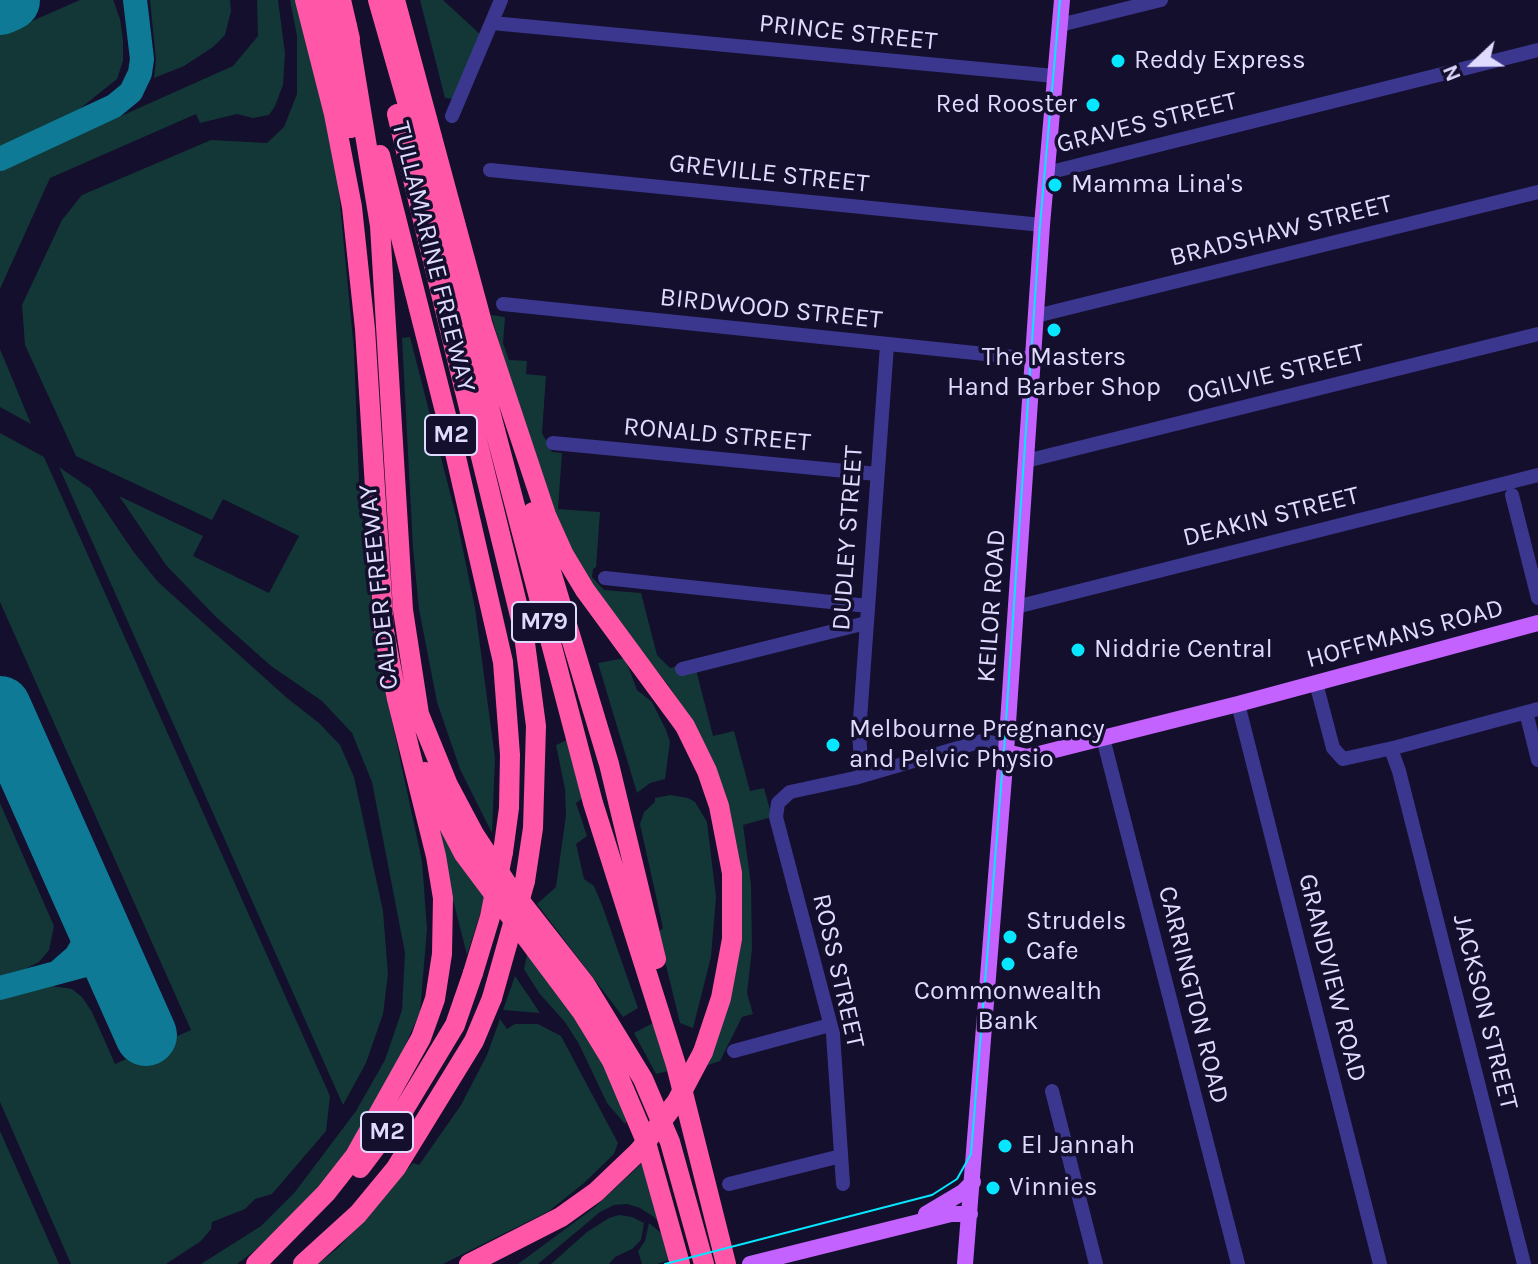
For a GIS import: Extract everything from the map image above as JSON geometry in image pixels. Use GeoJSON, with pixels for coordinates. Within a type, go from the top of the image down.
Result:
{"type":"FeatureCollection","features":[{"type":"Feature","properties":{"kind":"highway"},"geometry":{"type":"LineString","coordinates":[[256,1264],[326,1193],[355,1156],[421,1038],[435,999],[442,954],[443,898],[436,856],[392,673],[382,604],[365,329],[353,219],[334,114],[307,0]]}},
{"type":"Feature","properties":{"kind":"highway"},"geometry":{"type":"LineString","coordinates":[[322,0],[360,169],[369,232],[388,558],[400,645],[419,714]]}},
{"type":"Feature","properties":{"kind":"highway","name":"TULLAMARINE FREEWAY"},"geometry":{"type":"LineString","coordinates":[[264,1264],[327,1209],[394,1123],[455,1025],[490,917],[509,808],[510,755],[503,662],[432,357],[341,0]]}},
{"type":"Feature","properties":{"kind":"highway","name":"TULLAMARINE FREEWAY"},"geometry":{"type":"LineString","coordinates":[[303,1264],[358,1214],[396,1168],[474,1041],[492,998],[513,929],[525,881],[533,828],[536,726],[523,628],[368,0]]}},
{"type":"Feature","properties":{"kind":"highway","name":"M79"},"geometry":{"type":"LineString","coordinates":[[378,0],[428,175],[593,803],[676,1065],[726,1264]]}},
{"type":"Feature","properties":{"kind":"highway"},"geometry":{"type":"LineString","coordinates":[[396,0],[536,524],[612,776],[662,989],[676,1065]]}},
{"type":"Feature","properties":{"kind":"highway","name":"CALDER FREEWAY"},"geometry":{"type":"LineString","coordinates":[[347,25],[380,226],[403,610],[419,714],[448,785],[474,834],[509,887],[585,984],[643,1079],[670,1142],[704,1264]]}},
{"type":"Feature","properties":{"kind":"highway"},"geometry":{"type":"LineString","coordinates":[[499,378],[535,487],[564,555],[596,606],[685,726],[707,771],[719,806],[732,873],[732,939],[721,998],[703,1052],[677,1101],[639,1151],[596,1192],[501,1264]]}},
{"type":"Feature","properties":{"kind":"highway"},"geometry":{"type":"LineString","coordinates":[[392,673],[424,769],[464,854],[582,1012],[616,1069],[645,1139],[680,1264]]}},
{"type":"Feature","properties":{"kind":"highway"},"geometry":{"type":"LineString","coordinates":[[469,1264],[561,1217]]}},
{"type":"Feature","properties":{"kind":"main road","name":"KEILOR ROAD"},"geometry":{"type":"LineString","coordinates":[[965,1264],[1006,752],[1042,225],[1062,0]]}},
{"type":"Feature","properties":{"kind":"main road","name":"HOFFMANS ROAD"},"geometry":{"type":"LineString","coordinates":[[1006,752],[1027,757],[1538,623]]}},
{"type":"Feature","properties":{"kind":"main road"},"geometry":{"type":"LineString","coordinates":[[903,1226],[958,1195],[973,1182]]}},
{"type":"Feature","properties":{"kind":"main road"},"geometry":{"type":"LineString","coordinates":[[750,1264],[954,1213],[970,1214]]}},
{"type":"Feature","properties":{"kind":"street"},"geometry":{"type":"LineString","coordinates":[[452,116],[501,0]]}},
{"type":"Feature","properties":{"kind":"street"},"geometry":{"type":"LineString","coordinates":[[1060,25],[1161,0]]}},
{"type":"Feature","properties":{"kind":"street","name":"PRINCE STREET"},"geometry":{"type":"LineString","coordinates":[[492,23],[1055,76]]}},
{"type":"Feature","properties":{"kind":"street","name":"GRAVES STREET"},"geometry":{"type":"LineString","coordinates":[[1047,173],[1538,50]]}},
{"type":"Feature","properties":{"kind":"street","name":"GREVILLE STREET"},"geometry":{"type":"LineString","coordinates":[[490,170],[1042,225]]}},
{"type":"Feature","properties":{"kind":"street","name":"BRADSHAW STREET"},"geometry":{"type":"LineString","coordinates":[[1036,316],[1538,192]]}},
{"type":"Feature","properties":{"kind":"street","name":"BIRDWOOD STREET"},"geometry":{"type":"LineString","coordinates":[[503,304],[1033,359]]}},
{"type":"Feature","properties":{"kind":"street","name":"OGILVIE STREET"},"geometry":{"type":"LineString","coordinates":[[1026,461],[1538,334]]}},
{"type":"Feature","properties":{"kind":"street","name":"DUDLEY STREET"},"geometry":{"type":"LineString","coordinates":[[860,777],[859,733],[887,345]]}},
{"type":"Feature","properties":{"kind":"street","name":"RONALD STREET"},"geometry":{"type":"LineString","coordinates":[[553,443],[877,474]]}},
{"type":"Feature","properties":{"kind":"street","name":"DEAKIN STREET"},"geometry":{"type":"LineString","coordinates":[[1016,607],[1538,475]]}},
{"type":"Feature","properties":{"kind":"street"},"geometry":{"type":"LineString","coordinates":[[1512,495],[1538,598]]}},
{"type":"Feature","properties":{"kind":"street"},"geometry":{"type":"LineString","coordinates":[[605,578],[868,606]]}},
{"type":"Feature","properties":{"kind":"street"},"geometry":{"type":"LineString","coordinates":[[682,669],[866,623]]}},
{"type":"Feature","properties":{"kind":"street"},"geometry":{"type":"LineString","coordinates":[[1316,683],[1337,755],[1343,759],[1532,711],[1538,760]]}},
{"type":"Feature","properties":{"kind":"street","name":"GRANDVIEW ROAD"},"geometry":{"type":"LineString","coordinates":[[1238,704],[1380,1264]]}},
{"type":"Feature","properties":{"kind":"street","name":"CARRINGTON ROAD"},"geometry":{"type":"LineString","coordinates":[[1103,738],[1238,1264]]}},
{"type":"Feature","properties":{"kind":"street"},"geometry":{"type":"LineString","coordinates":[[860,777],[982,741],[994,743],[1006,752]]}},
{"type":"Feature","properties":{"kind":"street","name":"JACKSON STREET"},"geometry":{"type":"LineString","coordinates":[[1394,748],[1524,1264]]}},
{"type":"Feature","properties":{"kind":"street","name":"ROSS STREET"},"geometry":{"type":"LineString","coordinates":[[843,1184],[830,1025],[776,817],[780,800],[785,794],[860,777]]}},
{"type":"Feature","properties":{"kind":"street"},"geometry":{"type":"LineString","coordinates":[[734,1051],[830,1025]]}},
{"type":"Feature","properties":{"kind":"street"},"geometry":{"type":"LineString","coordinates":[[1052,1091],[1096,1264]]}},
{"type":"Feature","properties":{"kind":"street"},"geometry":{"type":"LineString","coordinates":[[729,1184],[841,1156]]}},
{"type":"Feature","properties":{"kind":"green space"},"geometry":{"type":"Polygon","coordinates":[[[80,0],[114,2],[123,40],[123,61],[117,79],[77,111],[0,147],[0,35],[80,0]]]}},
{"type":"Feature","properties":{"kind":"green space"},"geometry":{"type":"Polygon","coordinates":[[[150,0],[230,0],[231,11],[225,35],[184,66],[154,78],[156,60],[150,0]]]}},
{"type":"Feature","properties":{"kind":"green space"},"geometry":{"type":"Polygon","coordinates":[[[257,0],[278,0],[285,53],[283,85],[269,115],[253,118],[237,114],[200,123],[196,114],[50,178],[0,289],[0,170],[233,66],[258,36],[257,0]]]}},
{"type":"Feature","properties":{"kind":"green space"},"geometry":{"type":"Polygon","coordinates":[[[290,0],[303,0],[337,173],[354,350],[359,482],[376,647],[422,861],[427,929],[420,1012],[390,1080],[341,1161],[307,1201],[237,1264],[201,1264],[261,1226],[295,1192],[356,1111],[385,1060],[402,1010],[405,953],[372,782],[352,733],[322,701],[271,666],[216,617],[166,565],[119,496],[203,536],[193,556],[269,593],[299,536],[223,499],[212,520],[76,456],[25,345],[22,305],[62,220],[82,195],[211,140],[267,143],[284,127],[297,94],[297,36],[290,0]]]}},
{"type":"Feature","properties":{"kind":"green space"},"geometry":{"type":"Polygon","coordinates":[[[420,0],[443,0],[482,36],[456,99],[445,98],[420,0]]]}},
{"type":"Feature","properties":{"kind":"green space"},"geometry":{"type":"Polygon","coordinates":[[[491,315],[505,317],[503,343],[509,360],[527,361],[526,374],[546,376],[542,433],[552,452],[562,453],[558,509],[600,512],[596,567],[592,577],[604,590],[641,593],[657,655],[670,668],[694,662],[713,736],[734,731],[750,791],[764,788],[772,817],[743,825],[751,885],[752,949],[747,993],[753,1014],[742,1017],[720,1061],[705,1066],[738,952],[700,736],[669,686],[603,603],[564,537],[530,446],[491,315]]]}},
{"type":"Feature","properties":{"kind":"green space"},"geometry":{"type":"Polygon","coordinates":[[[410,337],[456,516],[475,608],[495,758],[492,833],[460,769],[437,702],[419,609],[402,338],[410,337]]]}},
{"type":"Feature","properties":{"kind":"green space"},"geometry":{"type":"Polygon","coordinates":[[[0,349],[31,424],[0,407],[0,349]]]}},
{"type":"Feature","properties":{"kind":"green space"},"geometry":{"type":"Polygon","coordinates":[[[0,433],[44,457],[330,1096],[326,1131],[272,1194],[255,1199],[245,1209],[212,1222],[211,1229],[201,1241],[166,1264],[71,1264],[0,1102],[0,999],[51,986],[72,989],[92,1012],[115,1064],[191,1030],[0,602],[0,433]]]}},
{"type":"Feature","properties":{"kind":"green space"},"geometry":{"type":"Polygon","coordinates":[[[59,467],[91,489],[158,582],[340,745],[354,777],[383,911],[388,974],[383,1014],[366,1063],[343,1105],[59,467]]]}},
{"type":"Feature","properties":{"kind":"green space"},"geometry":{"type":"Polygon","coordinates":[[[625,658],[637,690],[652,702],[670,742],[665,779],[650,783],[637,793],[598,663],[625,658]]]}},
{"type":"Feature","properties":{"kind":"green space"},"geometry":{"type":"Polygon","coordinates":[[[567,740],[583,798],[576,803],[587,836],[576,844],[584,879],[594,886],[602,905],[638,1008],[623,1017],[537,904],[556,887],[566,815],[565,789],[556,745],[567,740]]]}},
{"type":"Feature","properties":{"kind":"green space"},"geometry":{"type":"Polygon","coordinates":[[[670,795],[695,802],[707,822],[716,897],[711,957],[693,1028],[680,1023],[658,932],[663,928],[640,824],[644,812],[655,802],[655,798],[670,795]]]}},
{"type":"Feature","properties":{"kind":"green space"},"geometry":{"type":"Polygon","coordinates":[[[0,803],[54,926],[49,950],[39,962],[0,976],[0,803]]]}},
{"type":"Feature","properties":{"kind":"green space"},"geometry":{"type":"Polygon","coordinates":[[[441,825],[485,898],[467,955],[435,829],[441,825]]]}},
{"type":"Feature","properties":{"kind":"green space"},"geometry":{"type":"Polygon","coordinates":[[[528,950],[552,977],[632,1114],[625,1124],[607,1103],[565,1022],[539,993],[524,969],[528,950]]]}},
{"type":"Feature","properties":{"kind":"green space"},"geometry":{"type":"Polygon","coordinates":[[[515,976],[540,1013],[503,1010],[515,976]]]}},
{"type":"Feature","properties":{"kind":"green space"},"geometry":{"type":"Polygon","coordinates":[[[500,1019],[507,1029],[515,1024],[538,1024],[561,1036],[618,1143],[614,1154],[549,1211],[443,1264],[318,1264],[339,1247],[413,1163],[419,1165],[461,1105],[487,1055],[500,1019]]]}},
{"type":"Feature","properties":{"kind":"green space"},"geometry":{"type":"Polygon","coordinates":[[[653,1023],[668,1071],[656,1074],[634,1033],[653,1023]]]}},
{"type":"Feature","properties":{"kind":"green space"},"geometry":{"type":"Polygon","coordinates":[[[0,1131],[59,1264],[0,1264],[0,1131]]]}},
{"type":"Feature","properties":{"kind":"green space"},"geometry":{"type":"Polygon","coordinates":[[[642,1163],[667,1232],[654,1217],[640,1208],[627,1204],[614,1205],[600,1212],[538,1264],[518,1264],[595,1207],[642,1163]]]}},
{"type":"Feature","properties":{"kind":"green space"},"geometry":{"type":"Polygon","coordinates":[[[619,1215],[644,1223],[641,1240],[632,1249],[615,1257],[609,1264],[551,1264],[587,1232],[619,1215]]]}},
{"type":"Feature","properties":{"kind":"green space"},"geometry":{"type":"Polygon","coordinates":[[[649,1223],[661,1233],[674,1258],[657,1264],[642,1264],[638,1251],[645,1241],[649,1223]]]}},
{"type":"Feature","properties":{"kind":"taxiway"},"geometry":{"type":"LineString","coordinates":[[0,159],[114,106],[131,92],[140,73],[142,59],[135,0]]}},
{"type":"Feature","properties":{"kind":"taxiway"},"geometry":{"type":"LineString","coordinates":[[60,970],[76,956],[86,939],[89,916],[84,895]]}},
{"type":"Feature","properties":{"kind":"taxiway"},"geometry":{"type":"LineString","coordinates":[[0,988],[112,958]]}},
{"type":"Feature","properties":{"kind":"runway"},"geometry":{"type":"LineString","coordinates":[[0,4],[9,0]]}},
{"type":"Feature","properties":{"kind":"runway"},"geometry":{"type":"LineString","coordinates":[[0,707],[146,1035]]}},
{"type":"Feature","properties":{"kind":"tram line"},"geometry":{"type":"LineString","coordinates":[[665,1264],[932,1195],[957,1179],[971,1154],[1004,750],[1040,225],[1060,0]]}},
{"type":"Feature","properties":{"kind":"place","name":"Reddy Express"},"geometry":{"type":"Point","coordinates":[1118,61]}},
{"type":"Feature","properties":{"kind":"place","name":"Red Rooster"},"geometry":{"type":"Point","coordinates":[1093,105]}},
{"type":"Feature","properties":{"kind":"place","name":"Mamma Lina's"},"geometry":{"type":"Point","coordinates":[1055,185]}},
{"type":"Feature","properties":{"kind":"place","name":"The Masters Hand Barber Shop"},"geometry":{"type":"Point","coordinates":[1054,330]}},
{"type":"Feature","properties":{"kind":"place","name":"Niddrie Central"},"geometry":{"type":"Point","coordinates":[1078,650]}},
{"type":"Feature","properties":{"kind":"place","name":"Melbourne Pregnancy and Pelvic Physio"},"geometry":{"type":"Point","coordinates":[833,745]}},
{"type":"Feature","properties":{"kind":"place","name":"Strudels Cafe"},"geometry":{"type":"Point","coordinates":[1010,937]}},
{"type":"Feature","properties":{"kind":"place","name":"Commonwealth Bank"},"geometry":{"type":"Point","coordinates":[1008,964]}},
{"type":"Feature","properties":{"kind":"place","name":"El Jannah"},"geometry":{"type":"Point","coordinates":[1005,1146]}},
{"type":"Feature","properties":{"kind":"place","name":"Vinnies"},"geometry":{"type":"Point","coordinates":[993,1188]}}]}
